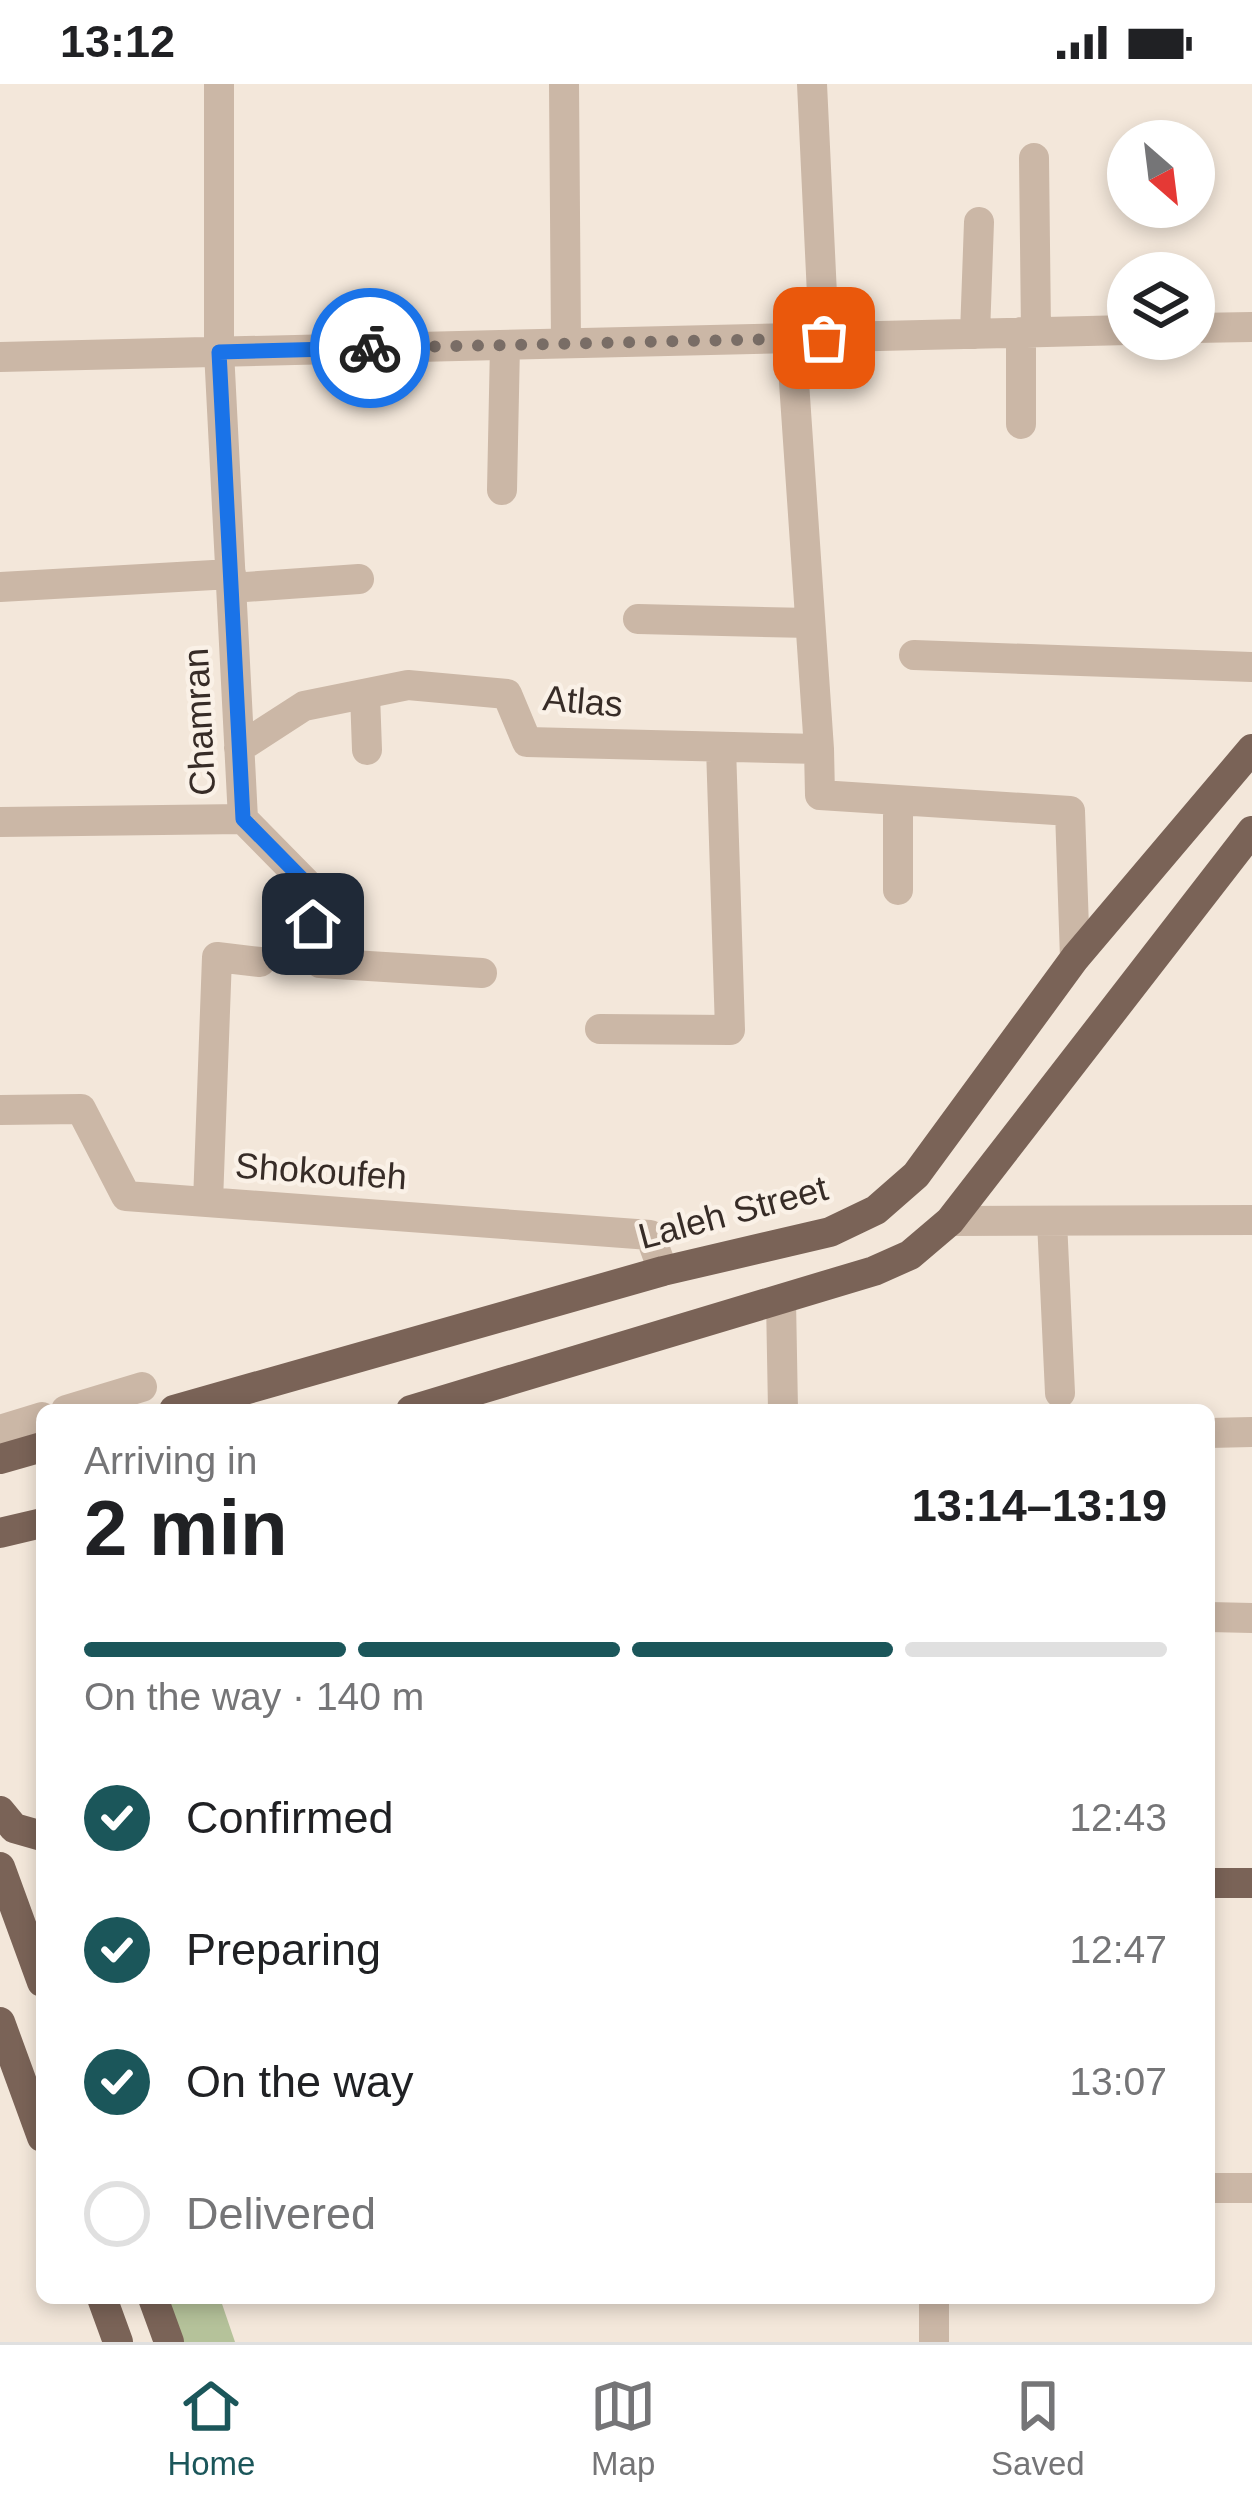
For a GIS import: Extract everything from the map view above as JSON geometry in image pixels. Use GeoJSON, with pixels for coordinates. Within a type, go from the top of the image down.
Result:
{"type":"FeatureCollection","features":[{"type":"Feature","properties":{"kind":"main road","name":"Laleh Street"},"geometry":{"type":"LineString","coordinates":[[196,1404],[663,1271],[830,1232],[876,1210],[916,1175],[1075,958],[1252,749]]}},
{"type":"Feature","properties":{"kind":"main road"},"geometry":{"type":"LineString","coordinates":[[431,1404],[781,1300],[910,1255],[950,1221],[1252,831]]}},
{"type":"Feature","properties":{"kind":"main road"},"geometry":{"type":"LineString","coordinates":[[0,1459],[36,1449]]}},
{"type":"Feature","properties":{"kind":"main road"},"geometry":{"type":"LineString","coordinates":[[0,1533],[36,1524]]}},
{"type":"Feature","properties":{"kind":"main road"},"geometry":{"type":"LineString","coordinates":[[0,1811],[14,1828],[36,1834]]}},
{"type":"Feature","properties":{"kind":"main road"},"geometry":{"type":"LineString","coordinates":[[0,1867],[36,1966]]}},
{"type":"Feature","properties":{"kind":"main road"},"geometry":{"type":"LineString","coordinates":[[1215,1883],[1252,1883]]}},
{"type":"Feature","properties":{"kind":"main road"},"geometry":{"type":"LineString","coordinates":[[0,2022],[12,2091],[36,2128]]}},
{"type":"Feature","properties":{"kind":"main road"},"geometry":{"type":"LineString","coordinates":[[104,2304],[118,2342]]}},
{"type":"Feature","properties":{"kind":"main road"},"geometry":{"type":"LineString","coordinates":[[155,2304],[169,2342]]}},
{"type":"Feature","properties":{"kind":"street","name":"Chamran"},"geometry":{"type":"LineString","coordinates":[[219,84],[219,352],[243,819],[307,884],[320,963],[482,973]]}},
{"type":"Feature","properties":{"kind":"street"},"geometry":{"type":"LineString","coordinates":[[564,84],[566,343]]}},
{"type":"Feature","properties":{"kind":"street"},"geometry":{"type":"LineString","coordinates":[[812,84],[824,338]]}},
{"type":"Feature","properties":{"kind":"street"},"geometry":{"type":"LineString","coordinates":[[1021,424],[1034,158]]}},
{"type":"Feature","properties":{"kind":"street"},"geometry":{"type":"LineString","coordinates":[[975,334],[979,221]]}},
{"type":"Feature","properties":{"kind":"street"},"geometry":{"type":"LineString","coordinates":[[1215,328],[1252,327]]}},
{"type":"Feature","properties":{"kind":"street"},"geometry":{"type":"LineString","coordinates":[[0,357],[1107,330]]}},
{"type":"Feature","properties":{"kind":"street"},"geometry":{"type":"LineString","coordinates":[[790,338],[820,795],[1070,811],[1075,958]]}},
{"type":"Feature","properties":{"kind":"street"},"geometry":{"type":"LineString","coordinates":[[502,490],[506,345]]}},
{"type":"Feature","properties":{"kind":"street"},"geometry":{"type":"LineString","coordinates":[[0,586],[359,579]]}},
{"type":"Feature","properties":{"kind":"street"},"geometry":{"type":"LineString","coordinates":[[638,620],[810,623]]}},
{"type":"Feature","properties":{"kind":"street"},"geometry":{"type":"LineString","coordinates":[[914,655],[1252,667]]}},
{"type":"Feature","properties":{"kind":"street","name":"Atlas"},"geometry":{"type":"LineString","coordinates":[[239,748],[304,706],[408,685],[507,694],[527,742],[819,749]]}},
{"type":"Feature","properties":{"kind":"street"},"geometry":{"type":"LineString","coordinates":[[365,694],[367,750]]}},
{"type":"Feature","properties":{"kind":"street"},"geometry":{"type":"LineString","coordinates":[[600,1029],[730,1030],[722,747]]}},
{"type":"Feature","properties":{"kind":"street"},"geometry":{"type":"LineString","coordinates":[[898,800],[898,890]]}},
{"type":"Feature","properties":{"kind":"street"},"geometry":{"type":"LineString","coordinates":[[0,822],[243,819]]}},
{"type":"Feature","properties":{"kind":"street"},"geometry":{"type":"LineString","coordinates":[[208,1202],[217,957],[260,962]]}},
{"type":"Feature","properties":{"kind":"street","name":"Shokoufeh"},"geometry":{"type":"LineString","coordinates":[[0,1110],[81,1109],[126,1196],[650,1234],[663,1271]]}},
{"type":"Feature","properties":{"kind":"street"},"geometry":{"type":"LineString","coordinates":[[950,1221],[1252,1220]]}},
{"type":"Feature","properties":{"kind":"street"},"geometry":{"type":"LineString","coordinates":[[1052,1221],[1060,1393]]}},
{"type":"Feature","properties":{"kind":"street"},"geometry":{"type":"LineString","coordinates":[[781,1300],[783,1404]]}},
{"type":"Feature","properties":{"kind":"street"},"geometry":{"type":"LineString","coordinates":[[86,1404],[142,1387]]}},
{"type":"Feature","properties":{"kind":"street"},"geometry":{"type":"LineString","coordinates":[[0,1430],[36,1420]]}},
{"type":"Feature","properties":{"kind":"street"},"geometry":{"type":"LineString","coordinates":[[1215,1433],[1252,1432]]}},
{"type":"Feature","properties":{"kind":"street"},"geometry":{"type":"LineString","coordinates":[[1215,1617],[1252,1618]]}},
{"type":"Feature","properties":{"kind":"street"},"geometry":{"type":"LineString","coordinates":[[1215,2188],[1252,2188]]}},
{"type":"Feature","properties":{"kind":"street"},"geometry":{"type":"LineString","coordinates":[[934,2304],[934,2342]]}},
{"type":"Feature","properties":{"kind":"green space"},"geometry":{"type":"Polygon","coordinates":[[[170,2304],[222,2304],[235,2342],[182,2342],[170,2304]]]}},
{"type":"Feature","properties":{"kind":"way so far"},"geometry":{"type":"LineString","coordinates":[[370,348],[824,338]]}},
{"type":"Feature","properties":{"kind":"route"},"geometry":{"type":"LineString","coordinates":[[313,924],[307,884],[243,819],[219,352],[370,348]]}}]}
